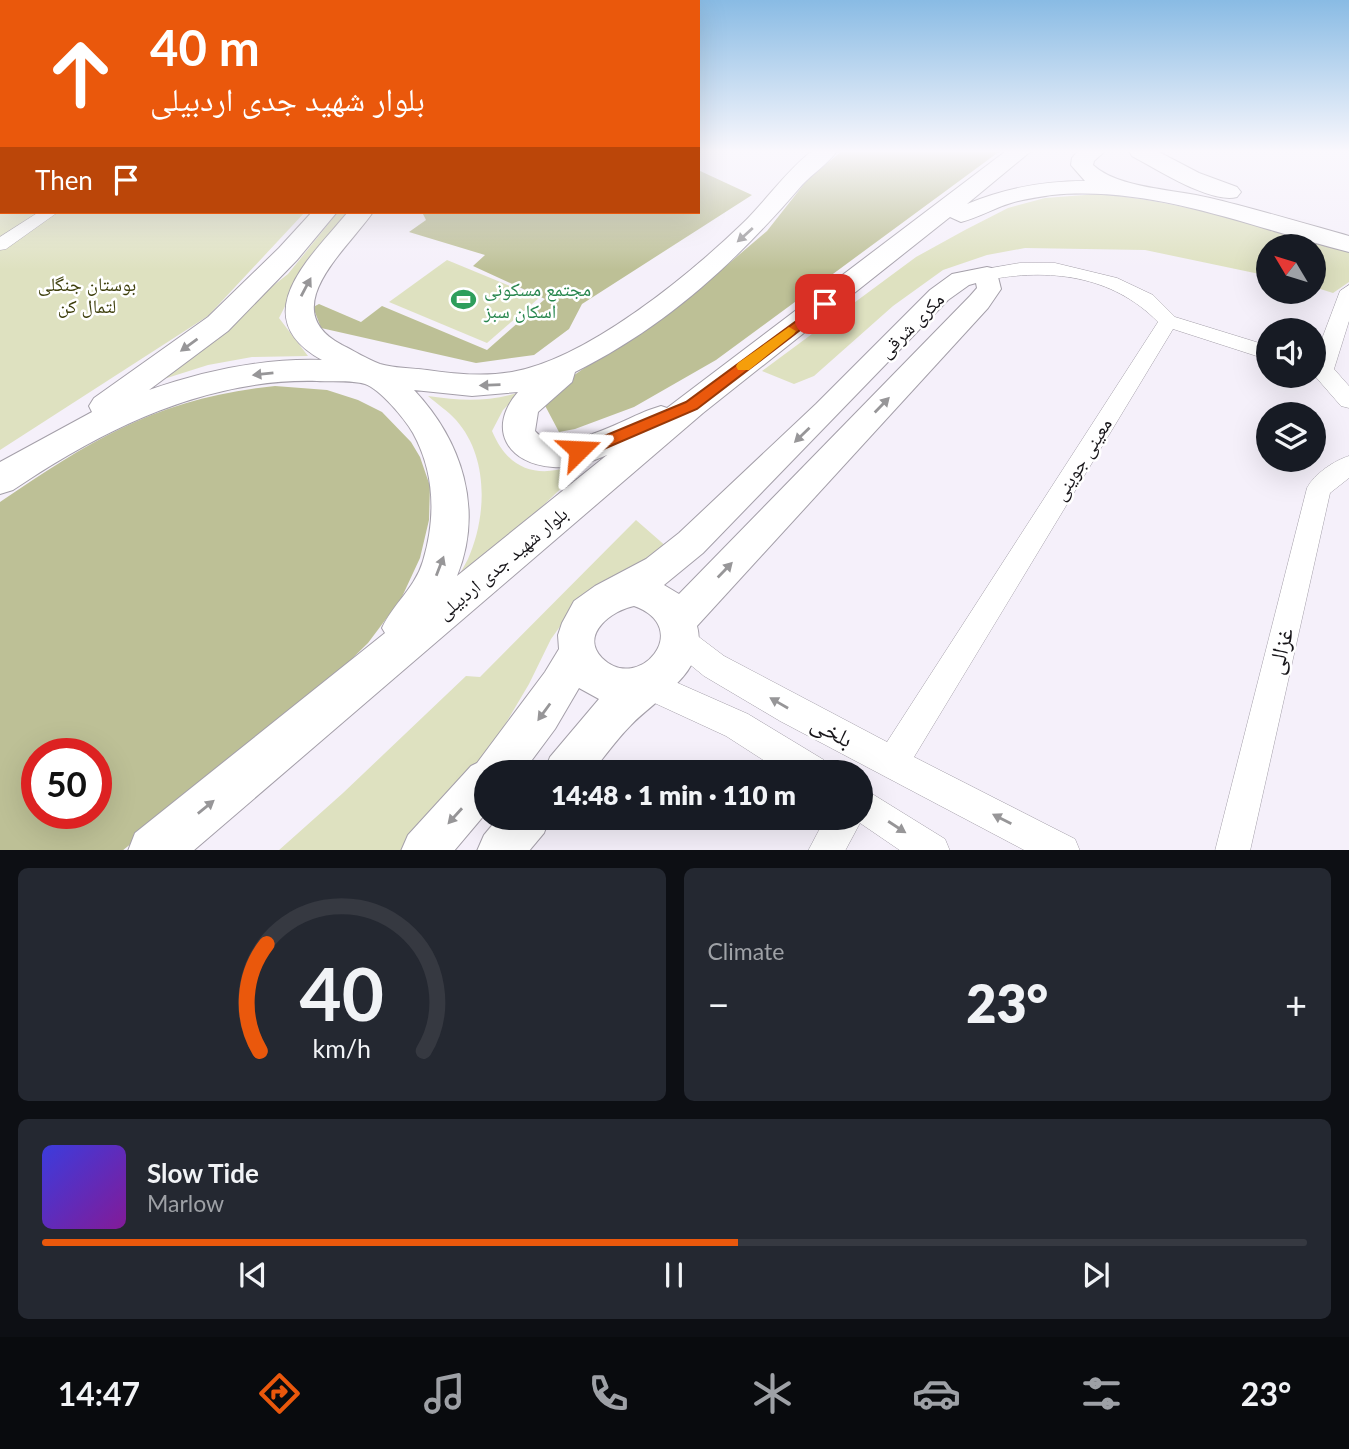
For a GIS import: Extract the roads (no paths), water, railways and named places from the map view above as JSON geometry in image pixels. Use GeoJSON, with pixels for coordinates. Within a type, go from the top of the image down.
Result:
{"type":"FeatureCollection","features":[{"type":"Feature","properties":{"kind":"main road"},"geometry":{"type":"LineString","coordinates":[[692,405],[594,447],[542,454],[527,448],[520,438],[523,409],[539,391],[720,259],[755,226],[786,191]]}},
{"type":"Feature","properties":{"kind":"main road","name":"بلوار شهید جدی اردبیلی"},"geometry":{"type":"LineString","coordinates":[[153,850],[692,405],[970,191]]}},
{"type":"Feature","properties":{"kind":"main road"},"geometry":{"type":"LineString","coordinates":[[891,254],[976,206],[1003,196],[1033,191]]}},
{"type":"Feature","properties":{"kind":"main road"},"geometry":{"type":"LineString","coordinates":[[1124,191],[1150,193]]}},
{"type":"Feature","properties":{"kind":"main road"},"geometry":{"type":"LineString","coordinates":[[1141,191],[1187,200],[1349,244]]}},
{"type":"Feature","properties":{"kind":"main road"},"geometry":{"type":"LineString","coordinates":[[1225,191],[1256,202],[1349,226]]}},
{"type":"Feature","properties":{"kind":"main road"},"geometry":{"type":"LineString","coordinates":[[0,480],[218,324],[288,254],[323,214]]}},
{"type":"Feature","properties":{"kind":"main road"},"geometry":{"type":"LineString","coordinates":[[283,743],[401,631],[429,595],[444,557],[450,524],[452,491],[439,448],[420,416],[375,374],[322,348],[308,335],[298,306],[303,287],[359,214]]}},
{"type":"Feature","properties":{"kind":"main road"},"geometry":{"type":"LineString","coordinates":[[44,449],[146,403],[223,380],[297,370],[375,374],[464,386],[498,386],[531,378],[586,355]]}},
{"type":"Feature","properties":{"kind":"street"},"geometry":{"type":"LineString","coordinates":[[0,245],[47,214]]}},
{"type":"Feature","properties":{"kind":"street"},"geometry":{"type":"LineString","coordinates":[[988,274],[1020,268],[1055,269],[1110,282],[1146,299],[1168,321],[1256,349]]}},
{"type":"Feature","properties":{"kind":"street","name":"مکری شرقی"},"geometry":{"type":"LineString","coordinates":[[619,591],[658,570],[691,543],[826,411],[939,295],[961,279],[988,274],[989,289],[979,302],[680,630]]}},
{"type":"Feature","properties":{"kind":"street"},"geometry":{"type":"LineString","coordinates":[[1326,351],[1349,291]]}},
{"type":"Feature","properties":{"kind":"street","name":"معینی جوینی"},"geometry":{"type":"LineString","coordinates":[[892,763],[1168,321]]}},
{"type":"Feature","properties":{"kind":"street"},"geometry":{"type":"LineString","coordinates":[[1326,376],[1349,400]]}},
{"type":"Feature","properties":{"kind":"street","name":"غزالی"},"geometry":{"type":"LineString","coordinates":[[1232,850],[1319,488],[1349,465]]}},
{"type":"Feature","properties":{"kind":"street"},"geometry":{"type":"LineString","coordinates":[[575,760],[615,712],[646,684],[671,666],[680,630],[671,608],[648,593],[619,591],[603,597],[590,607],[581,621],[576,636],[577,652],[584,667],[596,678],[611,685],[629,687],[646,684],[737,725],[793,760]]}},
{"type":"Feature","properties":{"kind":"street","name":"بلخی"},"geometry":{"type":"LineString","coordinates":[[680,630],[714,666],[790,710],[1063,850]]}},
{"type":"Feature","properties":{"kind":"street"},"geometry":{"type":"LineString","coordinates":[[506,760],[554,699],[577,652]]}},
{"type":"Feature","properties":{"kind":"street"},"geometry":{"type":"LineString","coordinates":[[424,850],[474,794]]}},
{"type":"Feature","properties":{"kind":"street"},"geometry":{"type":"LineString","coordinates":[[873,812],[933,850]]}},
{"type":"Feature","properties":{"kind":"street"},"geometry":{"type":"LineString","coordinates":[[500,850],[517,830]]}},
{"type":"Feature","properties":{"kind":"street"},"geometry":{"type":"LineString","coordinates":[[825,850],[837,830]]}},
{"type":"Feature","properties":{"kind":"place","name":"مجتمع مسکونی اسکان سبز"},"geometry":{"type":"Point","coordinates":[464,300]}},
{"type":"Feature","properties":{"kind":"park label","name":"بوستان جنگلی لتمال کن"},"geometry":{"type":"Point","coordinates":[87,295]}}]}
